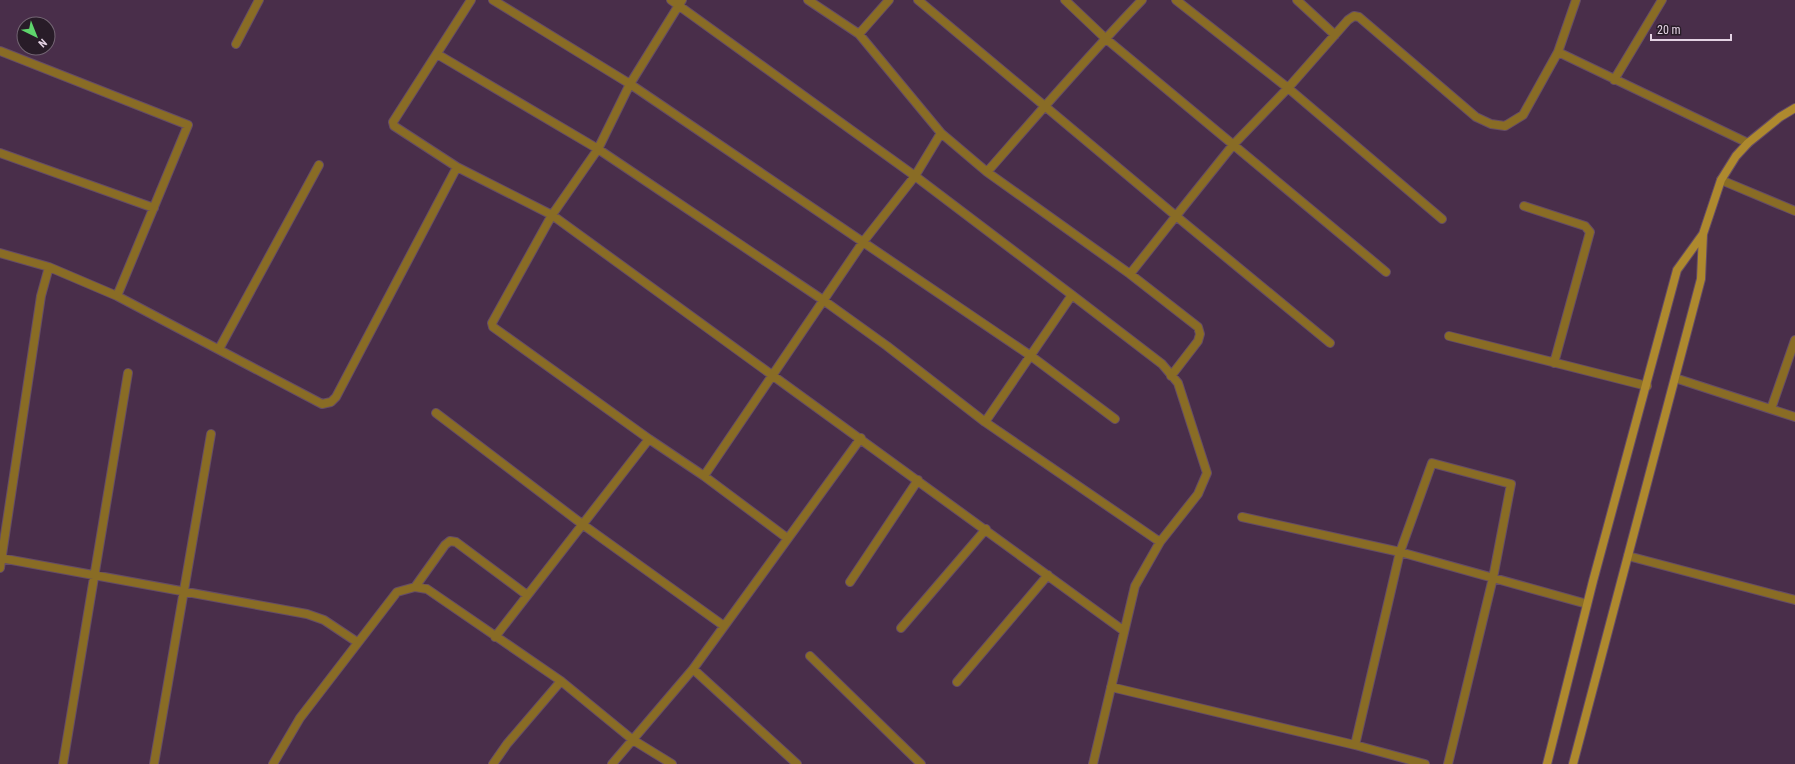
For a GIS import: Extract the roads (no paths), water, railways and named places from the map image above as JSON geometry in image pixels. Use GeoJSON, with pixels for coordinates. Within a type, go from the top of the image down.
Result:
{"type":"FeatureCollection","features":[{"type":"Feature","properties":{"kind":"street"},"geometry":{"type":"LineString","coordinates":[[236,44],[259,0]]}},
{"type":"Feature","properties":{"kind":"street"},"geometry":{"type":"LineString","coordinates":[[471,0],[393,124],[394,126],[457,167],[552,215],[771,375],[861,438],[1124,631]]}},
{"type":"Feature","properties":{"kind":"street"},"geometry":{"type":"LineString","coordinates":[[493,0],[630,84],[1031,356],[1115,419]]}},
{"type":"Feature","properties":{"kind":"street"},"geometry":{"type":"LineString","coordinates":[[671,0],[680,3],[915,176],[1162,364],[1178,383],[1206,473],[1198,494],[1160,542],[1135,586],[1093,764]]}},
{"type":"Feature","properties":{"kind":"street"},"geometry":{"type":"LineString","coordinates":[[808,0],[859,34],[941,133],[987,172],[1130,274],[1198,327],[1200,334],[1198,341],[1171,376]]}},
{"type":"Feature","properties":{"kind":"street"},"geometry":{"type":"LineString","coordinates":[[859,34],[889,0]]}},
{"type":"Feature","properties":{"kind":"street"},"geometry":{"type":"LineString","coordinates":[[918,0],[1330,343]]}},
{"type":"Feature","properties":{"kind":"street"},"geometry":{"type":"LineString","coordinates":[[1066,0],[1105,38],[1386,272]]}},
{"type":"Feature","properties":{"kind":"street"},"geometry":{"type":"LineString","coordinates":[[987,172],[1105,38],[1142,0]]}},
{"type":"Feature","properties":{"kind":"street"},"geometry":{"type":"LineString","coordinates":[[1176,0],[1288,88],[1442,219]]}},
{"type":"Feature","properties":{"kind":"street"},"geometry":{"type":"LineString","coordinates":[[1297,0],[1335,35]]}},
{"type":"Feature","properties":{"kind":"street"},"geometry":{"type":"LineString","coordinates":[[1130,274],[1232,145],[1288,88],[1348,20],[1354,16],[1359,17],[1476,117],[1491,124],[1505,126],[1522,115],[1558,52],[1576,0]]}},
{"type":"Feature","properties":{"kind":"street"},"geometry":{"type":"LineString","coordinates":[[1614,80],[1662,0]]}},
{"type":"Feature","properties":{"kind":"street"},"geometry":{"type":"LineString","coordinates":[[680,3],[630,84],[598,149],[552,215],[492,323],[493,326],[649,439],[704,476],[787,538]]}},
{"type":"Feature","properties":{"kind":"street"},"geometry":{"type":"LineString","coordinates":[[0,51],[188,125],[117,296]]}},
{"type":"Feature","properties":{"kind":"street"},"geometry":{"type":"LineString","coordinates":[[1558,52],[1748,143]]}},
{"type":"Feature","properties":{"kind":"street"},"geometry":{"type":"LineString","coordinates":[[437,54],[598,149],[824,300],[887,346],[985,422],[1160,542]]}},
{"type":"Feature","properties":{"kind":"street"},"geometry":{"type":"LineString","coordinates":[[1573,764],[1701,279],[1703,234],[1721,180],[1736,156],[1748,143],[1780,117],[1795,108]]}},
{"type":"Feature","properties":{"kind":"street"},"geometry":{"type":"LineString","coordinates":[[704,476],[862,242],[915,176],[941,133]]}},
{"type":"Feature","properties":{"kind":"street"},"geometry":{"type":"LineString","coordinates":[[0,153],[154,208]]}},
{"type":"Feature","properties":{"kind":"street"},"geometry":{"type":"LineString","coordinates":[[220,349],[319,165]]}},
{"type":"Feature","properties":{"kind":"street"},"geometry":{"type":"LineString","coordinates":[[0,253],[49,267],[117,296],[322,404],[331,402],[336,397],[457,167]]}},
{"type":"Feature","properties":{"kind":"street"},"geometry":{"type":"LineString","coordinates":[[1721,180],[1795,211]]}},
{"type":"Feature","properties":{"kind":"street"},"geometry":{"type":"LineString","coordinates":[[1524,206],[1585,226],[1590,232],[1554,363]]}},
{"type":"Feature","properties":{"kind":"street"},"geometry":{"type":"LineString","coordinates":[[1547,764],[1587,604],[1647,386],[1677,270],[1703,234]]}},
{"type":"Feature","properties":{"kind":"street"},"geometry":{"type":"LineString","coordinates":[[0,568],[41,296],[49,267]]}},
{"type":"Feature","properties":{"kind":"street"},"geometry":{"type":"LineString","coordinates":[[985,422],[1072,295]]}},
{"type":"Feature","properties":{"kind":"street"},"geometry":{"type":"LineString","coordinates":[[1449,336],[1647,386]]}},
{"type":"Feature","properties":{"kind":"street"},"geometry":{"type":"LineString","coordinates":[[1771,409],[1795,340]]}},
{"type":"Feature","properties":{"kind":"street"},"geometry":{"type":"LineString","coordinates":[[63,764],[128,373]]}},
{"type":"Feature","properties":{"kind":"street"},"geometry":{"type":"LineString","coordinates":[[1675,378],[1795,417]]}},
{"type":"Feature","properties":{"kind":"street"},"geometry":{"type":"LineString","coordinates":[[436,414],[582,524],[724,626]]}},
{"type":"Feature","properties":{"kind":"street"},"geometry":{"type":"LineString","coordinates":[[154,764],[211,434]]}},
{"type":"Feature","properties":{"kind":"street"},"geometry":{"type":"LineString","coordinates":[[612,764],[693,669],[861,438]]}},
{"type":"Feature","properties":{"kind":"street"},"geometry":{"type":"LineString","coordinates":[[495,637],[649,439]]}},
{"type":"Feature","properties":{"kind":"street"},"geometry":{"type":"LineString","coordinates":[[1355,745],[1400,552],[1432,463],[1511,484],[1493,578],[1448,764]]}},
{"type":"Feature","properties":{"kind":"street"},"geometry":{"type":"LineString","coordinates":[[850,582],[918,480]]}},
{"type":"Feature","properties":{"kind":"street"},"geometry":{"type":"LineString","coordinates":[[1242,517],[1400,552],[1587,604]]}},
{"type":"Feature","properties":{"kind":"street"},"geometry":{"type":"LineString","coordinates":[[901,628],[986,530]]}},
{"type":"Feature","properties":{"kind":"street"},"geometry":{"type":"LineString","coordinates":[[415,587],[445,545],[450,541],[456,542],[527,595]]}},
{"type":"Feature","properties":{"kind":"street"},"geometry":{"type":"LineString","coordinates":[[1628,556],[1795,600]]}},
{"type":"Feature","properties":{"kind":"street"},"geometry":{"type":"LineString","coordinates":[[1,558],[183,590],[307,614],[324,620],[357,642]]}},
{"type":"Feature","properties":{"kind":"street"},"geometry":{"type":"LineString","coordinates":[[957,682],[1048,575]]}},
{"type":"Feature","properties":{"kind":"street"},"geometry":{"type":"LineString","coordinates":[[273,764],[300,718],[397,592],[415,587],[427,589],[561,681],[632,740],[672,764]]}},
{"type":"Feature","properties":{"kind":"street"},"geometry":{"type":"LineString","coordinates":[[810,656],[921,764]]}},
{"type":"Feature","properties":{"kind":"street"},"geometry":{"type":"LineString","coordinates":[[693,669],[797,764]]}},
{"type":"Feature","properties":{"kind":"street"},"geometry":{"type":"LineString","coordinates":[[493,764],[507,744],[561,681]]}},
{"type":"Feature","properties":{"kind":"street"},"geometry":{"type":"LineString","coordinates":[[1111,687],[1355,745],[1425,764]]}}]}
